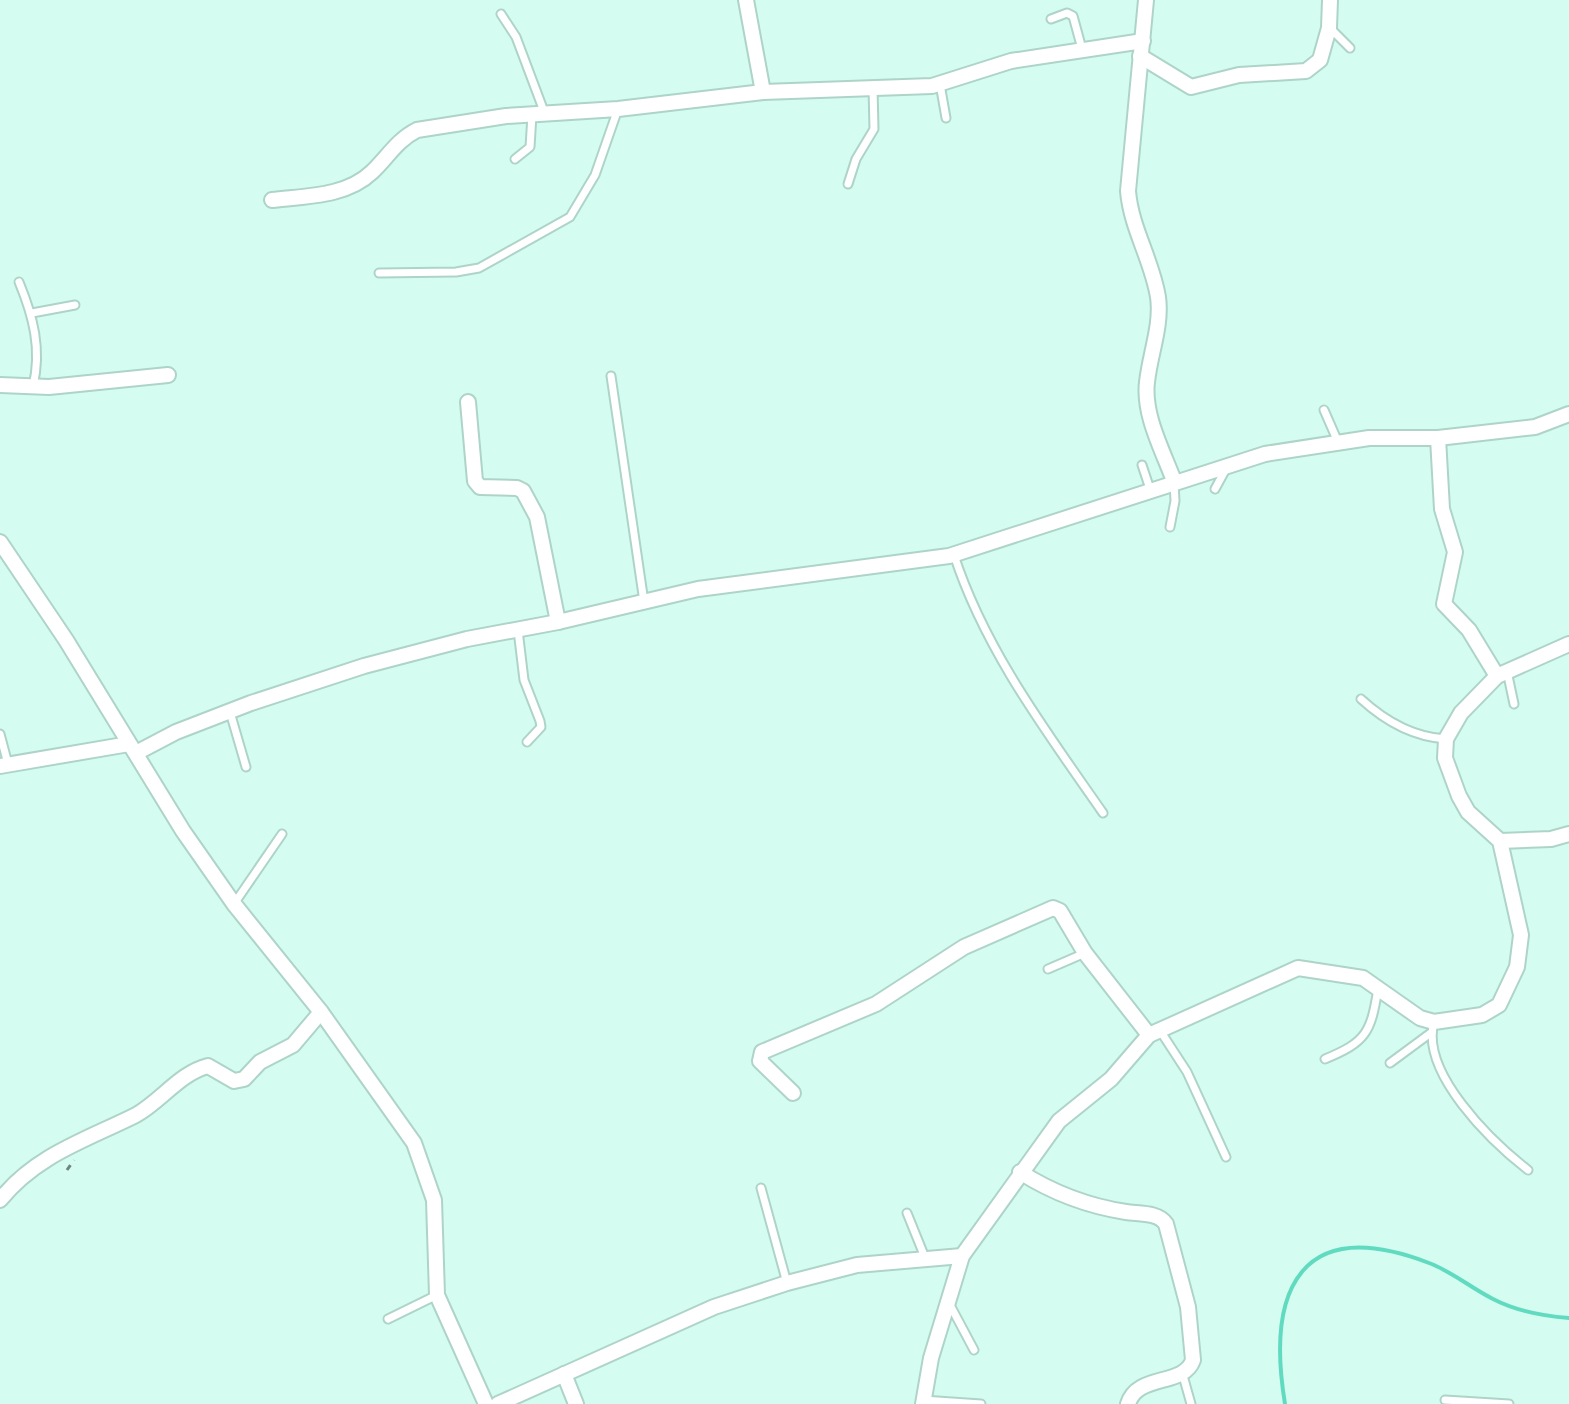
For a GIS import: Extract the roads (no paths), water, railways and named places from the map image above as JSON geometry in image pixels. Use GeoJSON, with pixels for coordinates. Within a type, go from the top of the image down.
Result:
{"type":"FeatureCollection","features":[{"type":"Feature","properties":{"kind":"street"},"geometry":{"type":"LineString","coordinates":[[746,0],[763,92]]}},
{"type":"Feature","properties":{"kind":"street"},"geometry":{"type":"LineString","coordinates":[[1146,0],[1128,202],[1158,295],[1158,323],[1147,395],[1174,481]]}},
{"type":"Feature","properties":{"kind":"street"},"geometry":{"type":"LineString","coordinates":[[1140,56],[1191,87],[1239,75],[1306,71],[1320,60],[1329,28],[1330,0]]}},
{"type":"Feature","properties":{"kind":"street"},"geometry":{"type":"LineString","coordinates":[[272,200],[346,189],[370,174],[406,136],[417,130],[538,114],[618,109],[763,92],[940,84],[1011,61],[1143,41]]}},
{"type":"Feature","properties":{"kind":"street"},"geometry":{"type":"LineString","coordinates":[[0,385],[33,386],[168,375]]}},
{"type":"Feature","properties":{"kind":"street"},"geometry":{"type":"LineString","coordinates":[[468,402],[475,481],[480,487],[517,488],[533,507],[558,622]]}},
{"type":"Feature","properties":{"kind":"street"},"geometry":{"type":"LineString","coordinates":[[4,765],[132,748],[376,662],[467,639],[558,622],[698,589],[954,555],[1228,465],[1338,442],[1438,438],[1535,427],[1569,414]]}},
{"type":"Feature","properties":{"kind":"street"},"geometry":{"type":"LineString","coordinates":[[1438,438],[1442,509],[1455,552],[1444,604],[1469,630],[1502,673]]}},
{"type":"Feature","properties":{"kind":"street"},"geometry":{"type":"LineString","coordinates":[[0,542],[183,831],[234,904],[321,1012],[414,1143],[424,1163],[435,1211],[437,1295],[486,1404]]}},
{"type":"Feature","properties":{"kind":"street"},"geometry":{"type":"LineString","coordinates":[[923,1402],[947,1299],[962,1256],[1064,1115],[1111,1079],[1154,1032],[1298,968],[1363,978],[1379,986],[1433,1027],[1491,1011],[1503,998],[1517,967],[1521,935],[1500,841],[1468,812],[1459,796],[1445,758],[1446,739],[1461,713],[1502,673],[1569,644]]}},
{"type":"Feature","properties":{"kind":"street"},"geometry":{"type":"LineString","coordinates":[[1500,841],[1551,839],[1569,834]]}},
{"type":"Feature","properties":{"kind":"street"},"geometry":{"type":"LineString","coordinates":[[793,1093],[760,1061],[762,1052],[876,1004],[964,947],[1053,908],[1060,911],[1085,953],[1154,1032]]}},
{"type":"Feature","properties":{"kind":"street"},"geometry":{"type":"LineString","coordinates":[[0,1200],[31,1167],[92,1133],[137,1114],[196,1070],[208,1066],[234,1081],[244,1079],[260,1062],[293,1045],[321,1012]]}},
{"type":"Feature","properties":{"kind":"street"},"geometry":{"type":"LineString","coordinates":[[1020,1172],[1066,1197],[1163,1219],[1182,1279],[1193,1336],[1193,1360],[1191,1366],[1182,1372],[1141,1386],[1128,1404]]}},
{"type":"Feature","properties":{"kind":"street"},"geometry":{"type":"LineString","coordinates":[[498,1404],[714,1307],[787,1283],[857,1265],[962,1256]]}},
{"type":"Feature","properties":{"kind":"street"},"geometry":{"type":"LineString","coordinates":[[564,1374],[576,1404]]}},
{"type":"Feature","properties":{"kind":"lane"},"geometry":{"type":"LineString","coordinates":[[1051,19],[1067,13],[1073,16],[1082,49]]}},
{"type":"Feature","properties":{"kind":"lane"},"geometry":{"type":"LineString","coordinates":[[501,14],[516,37],[538,114],[530,147],[515,159]]}},
{"type":"Feature","properties":{"kind":"lane"},"geometry":{"type":"LineString","coordinates":[[1329,28],[1350,48]]}},
{"type":"Feature","properties":{"kind":"lane"},"geometry":{"type":"LineString","coordinates":[[940,84],[946,118]]}},
{"type":"Feature","properties":{"kind":"lane"},"geometry":{"type":"LineString","coordinates":[[848,184],[856,159],[874,129],[873,88]]}},
{"type":"Feature","properties":{"kind":"lane"},"geometry":{"type":"LineString","coordinates":[[379,273],[456,272],[479,268],[570,217],[595,175],[618,109]]}},
{"type":"Feature","properties":{"kind":"lane"},"geometry":{"type":"LineString","coordinates":[[19,282],[32,313],[37,364],[33,386]]}},
{"type":"Feature","properties":{"kind":"lane"},"geometry":{"type":"LineString","coordinates":[[32,313],[75,305]]}},
{"type":"Feature","properties":{"kind":"lane"},"geometry":{"type":"LineString","coordinates":[[611,376],[644,602]]}},
{"type":"Feature","properties":{"kind":"lane"},"geometry":{"type":"LineString","coordinates":[[1324,410],[1338,442]]}},
{"type":"Feature","properties":{"kind":"lane"},"geometry":{"type":"LineString","coordinates":[[1142,465],[1150,489]]}},
{"type":"Feature","properties":{"kind":"lane"},"geometry":{"type":"LineString","coordinates":[[1215,489],[1228,465]]}},
{"type":"Feature","properties":{"kind":"lane"},"geometry":{"type":"LineString","coordinates":[[1170,527],[1175,501],[1174,481]]}},
{"type":"Feature","properties":{"kind":"lane"},"geometry":{"type":"LineString","coordinates":[[954,555],[969,601],[1001,659],[1103,813]]}},
{"type":"Feature","properties":{"kind":"lane"},"geometry":{"type":"LineString","coordinates":[[518,630],[524,680],[540,721],[537,734],[527,742]]}},
{"type":"Feature","properties":{"kind":"lane"},"geometry":{"type":"LineString","coordinates":[[1502,673],[1514,704]]}},
{"type":"Feature","properties":{"kind":"lane"},"geometry":{"type":"LineString","coordinates":[[1361,699],[1392,723],[1430,738],[1446,739]]}},
{"type":"Feature","properties":{"kind":"lane"},"geometry":{"type":"LineString","coordinates":[[230,711],[246,767]]}},
{"type":"Feature","properties":{"kind":"lane"},"geometry":{"type":"LineString","coordinates":[[0,734],[4,765]]}},
{"type":"Feature","properties":{"kind":"lane"},"geometry":{"type":"LineString","coordinates":[[234,904],[282,834]]}},
{"type":"Feature","properties":{"kind":"lane"},"geometry":{"type":"LineString","coordinates":[[1048,969],[1085,953]]}},
{"type":"Feature","properties":{"kind":"lane"},"geometry":{"type":"LineString","coordinates":[[1325,1059],[1356,1046],[1367,1033],[1373,1020],[1379,986]]}},
{"type":"Feature","properties":{"kind":"lane"},"geometry":{"type":"LineString","coordinates":[[1390,1063],[1433,1027],[1444,1076],[1503,1151],[1528,1170]]}},
{"type":"Feature","properties":{"kind":"lane"},"geometry":{"type":"LineString","coordinates":[[1154,1032],[1187,1072],[1226,1157]]}},
{"type":"Feature","properties":{"kind":"lane"},"geometry":{"type":"LineString","coordinates":[[761,1188],[787,1283]]}},
{"type":"Feature","properties":{"kind":"lane"},"geometry":{"type":"LineString","coordinates":[[907,1213],[926,1260]]}},
{"type":"Feature","properties":{"kind":"lane"},"geometry":{"type":"LineString","coordinates":[[388,1319],[437,1295]]}},
{"type":"Feature","properties":{"kind":"lane"},"geometry":{"type":"LineString","coordinates":[[947,1299],[974,1350]]}},
{"type":"Feature","properties":{"kind":"lane"},"geometry":{"type":"LineString","coordinates":[[1182,1372],[1191,1404]]}},
{"type":"Feature","properties":{"kind":"lane"},"geometry":{"type":"LineString","coordinates":[[1445,1400],[1509,1404]]}},
{"type":"Feature","properties":{"kind":"lane"},"geometry":{"type":"LineString","coordinates":[[923,1402],[981,1404]]}},
{"type":"Feature","properties":{"kind":"waterway"},"geometry":{"type":"LineString","coordinates":[[1285,1404],[1280,1363],[1281,1327],[1288,1296],[1302,1272],[1322,1256],[1350,1248],[1385,1250],[1437,1266],[1511,1307],[1569,1318]]}}]}
